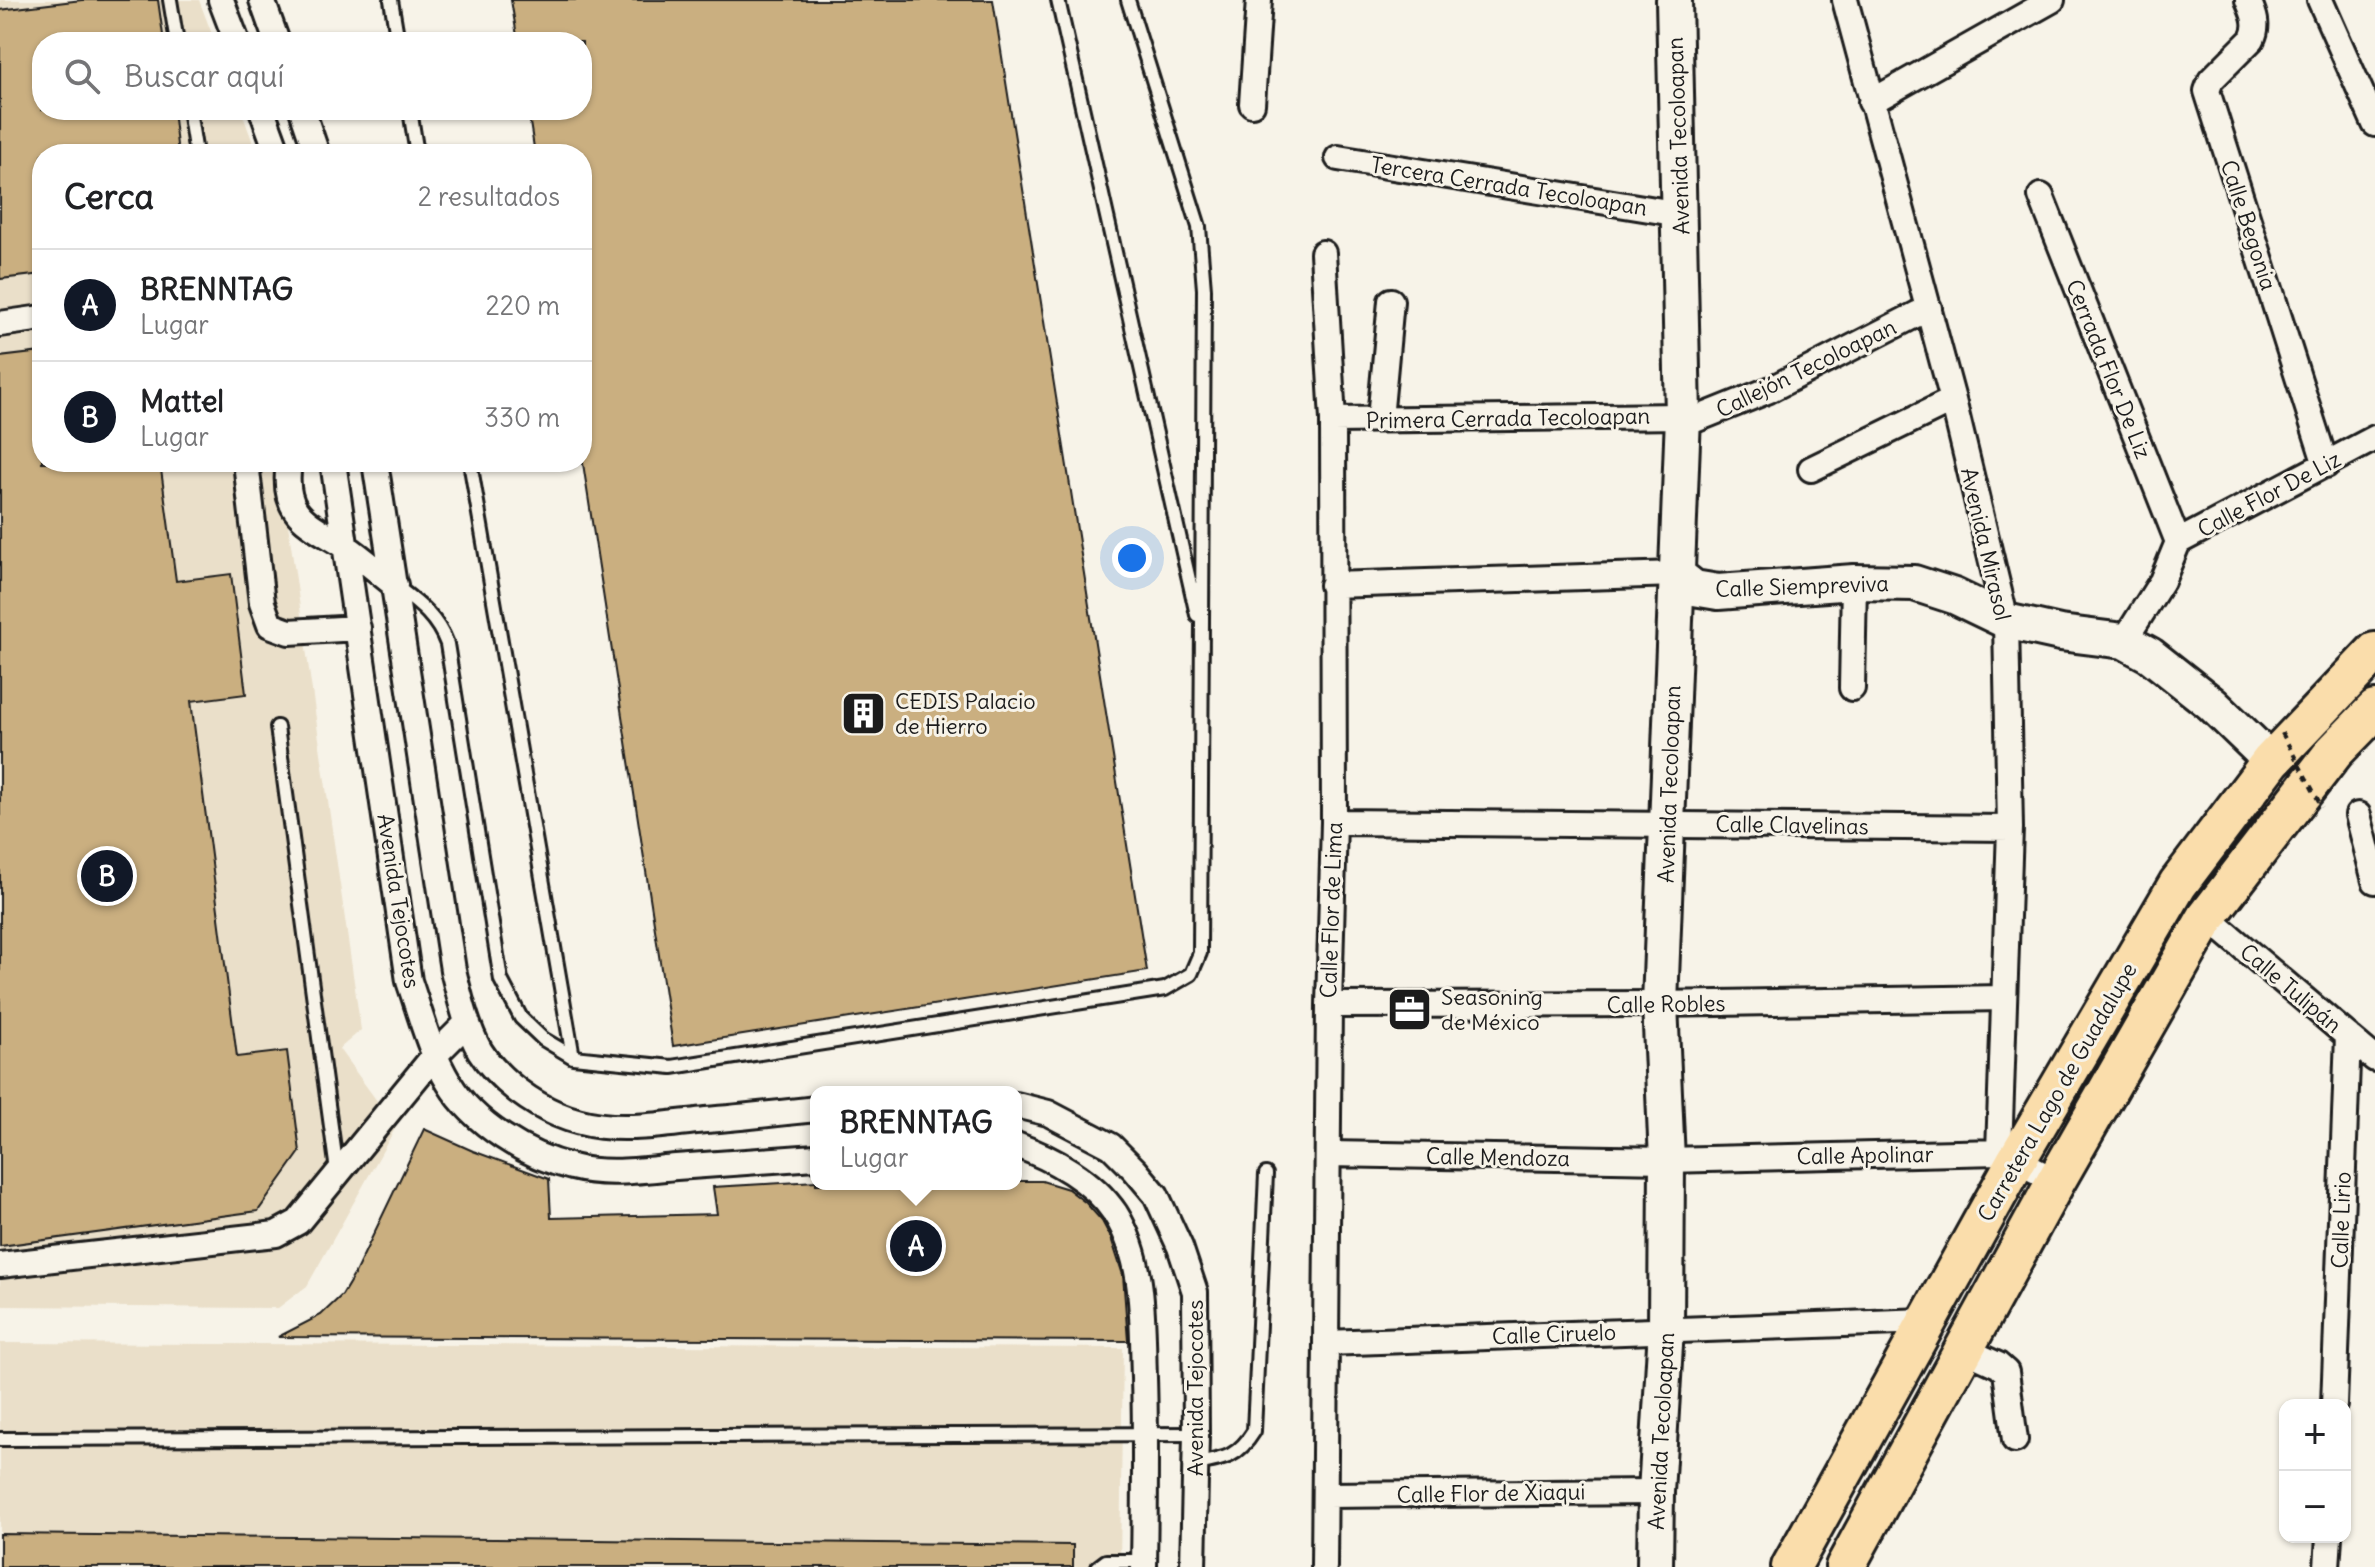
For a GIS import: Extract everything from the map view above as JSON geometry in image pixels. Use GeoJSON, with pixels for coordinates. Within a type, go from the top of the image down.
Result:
{"type":"FeatureCollection","features":[{"type":"Feature","properties":{"kind":"main road","name":"Carretera Lago de Guadalupe"},"geometry":{"type":"LineString","coordinates":[[1791,1567],[1926,1321],[2008,1156],[2178,884],[2276,747],[2375,652]]}},
{"type":"Feature","properties":{"kind":"main road","name":"Carretera Lago de Guadalupe"},"geometry":{"type":"LineString","coordinates":[[1845,1567],[2056,1181],[2207,917],[2334,752],[2375,710]]}},
{"type":"Feature","properties":{"kind":"street"},"geometry":{"type":"LineString","coordinates":[[221,0],[233,32]]}},
{"type":"Feature","properties":{"kind":"street"},"geometry":{"type":"LineString","coordinates":[[262,0],[273,32]]}},
{"type":"Feature","properties":{"kind":"street"},"geometry":{"type":"LineString","coordinates":[[1252,104],[1259,0]]}},
{"type":"Feature","properties":{"kind":"street","name":"Avenida Tecoloapan"},"geometry":{"type":"LineString","coordinates":[[1655,1567],[1656,1492],[1666,1329],[1667,1160],[1660,1004],[1682,420],[1674,0]]}},
{"type":"Feature","properties":{"kind":"street","name":"Avenida Mirasol"},"geometry":{"type":"LineString","coordinates":[[1845,0],[1953,400],[2006,621],[2010,828],[2003,998],[2008,1156]]}},
{"type":"Feature","properties":{"kind":"street"},"geometry":{"type":"LineString","coordinates":[[1871,102],[2052,0]]}},
{"type":"Feature","properties":{"kind":"street","name":"Calle Begonia"},"geometry":{"type":"LineString","coordinates":[[2248,0],[2256,21],[2256,32],[2211,80],[2207,91],[2326,465]]}},
{"type":"Feature","properties":{"kind":"street"},"geometry":{"type":"LineString","coordinates":[[2320,0],[2375,124]]}},
{"type":"Feature","properties":{"kind":"street"},"geometry":{"type":"LineString","coordinates":[[265,120],[274,144]]}},
{"type":"Feature","properties":{"kind":"street"},"geometry":{"type":"LineString","coordinates":[[305,120],[314,144]]}},
{"type":"Feature","properties":{"kind":"street","name":"Tercera Cerrada Tecoloapan"},"geometry":{"type":"LineString","coordinates":[[1338,158],[1680,214]]}},
{"type":"Feature","properties":{"kind":"street","name":"Cerrada Flor De Liz"},"geometry":{"type":"LineString","coordinates":[[2041,196],[2178,542]]}},
{"type":"Feature","properties":{"kind":"street","name":"Calle Flor de Lima"},"geometry":{"type":"LineString","coordinates":[[1323,253],[1333,420],[1334,822],[1329,1005],[1324,1567]]}},
{"type":"Feature","properties":{"kind":"street"},"geometry":{"type":"LineString","coordinates":[[1380,419],[1391,301]]}},
{"type":"Feature","properties":{"kind":"street","name":"Callejón Tecoloapan"},"geometry":{"type":"LineString","coordinates":[[1682,420],[1769,390],[1929,308]]}},
{"type":"Feature","properties":{"kind":"street"},"geometry":{"type":"LineString","coordinates":[[0,324],[32,319]]}},
{"type":"Feature","properties":{"kind":"street"},"geometry":{"type":"LineString","coordinates":[[1811,469],[1953,400]]}},
{"type":"Feature","properties":{"kind":"street","name":"Primera Cerrada Tecoloapan"},"geometry":{"type":"LineString","coordinates":[[1333,420],[1682,420]]}},
{"type":"Feature","properties":{"kind":"street","name":"Calle Flor De Liz"},"geometry":{"type":"LineString","coordinates":[[2124,641],[2162,581],[2178,542],[2375,438]]}},
{"type":"Feature","properties":{"kind":"street"},"geometry":{"type":"LineString","coordinates":[[247,472],[262,603],[270,625],[289,632],[358,628]]}},
{"type":"Feature","properties":{"kind":"street"},"geometry":{"type":"LineString","coordinates":[[289,472],[288,487],[296,512],[314,529],[346,547],[395,585]]}},
{"type":"Feature","properties":{"kind":"street","name":"Avenida Tejocotes"},"geometry":{"type":"LineString","coordinates":[[335,472],[409,981],[434,1056],[450,1085],[470,1112],[503,1135],[541,1156],[573,1168],[609,1172],[810,1157]]}},
{"type":"Feature","properties":{"kind":"street","name":"Avenida Tejocotes"},"geometry":{"type":"LineString","coordinates":[[377,472],[453,970],[467,1023],[481,1053],[502,1079],[529,1099],[561,1118],[594,1126],[628,1128],[810,1110]]}},
{"type":"Feature","properties":{"kind":"street","name":"Calle Siempreviva"},"geometry":{"type":"LineString","coordinates":[[1332,585],[1676,574],[1694,588],[1718,592],[1854,582],[1914,583],[1954,596],[2006,621],[2060,633],[2124,641],[2150,655],[2212,704],[2276,747]]}},
{"type":"Feature","properties":{"kind":"street"},"geometry":{"type":"LineString","coordinates":[[1852,688],[1854,582]]}},
{"type":"Feature","properties":{"kind":"street"},"geometry":{"type":"LineString","coordinates":[[2358,815],[2375,881]]}},
{"type":"Feature","properties":{"kind":"street","name":"Calle Clavelinas"},"geometry":{"type":"LineString","coordinates":[[1334,822],[2010,828]]}},
{"type":"Feature","properties":{"kind":"street","name":"Calle Tulipán"},"geometry":{"type":"LineString","coordinates":[[2207,917],[2375,1059]]}},
{"type":"Feature","properties":{"kind":"street","name":"Calle Robles"},"geometry":{"type":"LineString","coordinates":[[1329,1005],[1660,1004],[2003,998]]}},
{"type":"Feature","properties":{"kind":"street"},"geometry":{"type":"LineString","coordinates":[[0,1265],[276,1234],[298,1222],[434,1056],[467,1023]]}},
{"type":"Feature","properties":{"kind":"street","name":"Calle Lirio"},"geometry":{"type":"LineString","coordinates":[[2334,1399],[2348,1036]]}},
{"type":"Feature","properties":{"kind":"street","name":"Avenida Tejocotes"},"geometry":{"type":"LineString","coordinates":[[1022,1106],[1048,1113],[1111,1146],[1156,1195],[1180,1247],[1195,1292],[1193,1567]]}},
{"type":"Feature","properties":{"kind":"street"},"geometry":{"type":"LineString","coordinates":[[1022,1147],[1057,1162],[1091,1188],[1114,1211],[1128,1240],[1141,1291],[1146,1436],[1144,1564]]}},
{"type":"Feature","properties":{"kind":"street","name":"Calle Mendoza"},"geometry":{"type":"LineString","coordinates":[[1329,1154],[1667,1160]]}},
{"type":"Feature","properties":{"kind":"street","name":"Calle Apolinar"},"geometry":{"type":"LineString","coordinates":[[1667,1160],[2008,1156],[2056,1181]]}},
{"type":"Feature","properties":{"kind":"street","name":"Calle Ciruelo"},"geometry":{"type":"LineString","coordinates":[[1326,1343],[1926,1321]]}},
{"type":"Feature","properties":{"kind":"street"},"geometry":{"type":"LineString","coordinates":[[1965,1350],[2006,1372],[2015,1440]]}},
{"type":"Feature","properties":{"kind":"street","name":"Calle Flor de Xiaqui"},"geometry":{"type":"LineString","coordinates":[[1326,1495],[1656,1492]]}},
{"type":"Feature","properties":{"kind":"street"},"geometry":{"type":"LineString","coordinates":[[2327,1567],[2329,1543]]}},
{"type":"Feature","properties":{"kind":"lane"},"geometry":{"type":"LineString","coordinates":[[170,0],[175,32]]}},
{"type":"Feature","properties":{"kind":"lane"},"geometry":{"type":"LineString","coordinates":[[391,0],[396,32]]}},
{"type":"Feature","properties":{"kind":"lane"},"geometry":{"type":"LineString","coordinates":[[1058,0],[1202,638]]}},
{"type":"Feature","properties":{"kind":"lane"},"geometry":{"type":"LineString","coordinates":[[395,585],[429,612],[440,626],[447,644],[501,980],[521,1018],[543,1039],[573,1057],[672,1067],[1165,989],[1191,974],[1200,953],[1204,289],[1199,227],[1128,0]]}},
{"type":"Feature","properties":{"kind":"lane"},"geometry":{"type":"LineString","coordinates":[[191,120],[194,144]]}},
{"type":"Feature","properties":{"kind":"lane"},"geometry":{"type":"LineString","coordinates":[[412,120],[415,144]]}},
{"type":"Feature","properties":{"kind":"lane"},"geometry":{"type":"LineString","coordinates":[[472,472],[573,1057]]}},
{"type":"Feature","properties":{"kind":"lane"},"geometry":{"type":"LineString","coordinates":[[277,727],[338,1172]]}},
{"type":"Feature","properties":{"kind":"lane"},"geometry":{"type":"LineString","coordinates":[[1196,1464],[1224,1459],[1244,1447],[1254,1431],[1266,1174]]}},
{"type":"Feature","properties":{"kind":"lane"},"geometry":{"type":"LineString","coordinates":[[0,1439],[1196,1434]]}},
{"type":"Feature","properties":{"kind":"lane"},"geometry":{"type":"LineString","coordinates":[[1098,1567],[1106,1561],[1144,1564]]}},
{"type":"Feature","properties":{"kind":"path"},"geometry":{"type":"LineString","coordinates":[[2276,747],[2322,807]]}},
{"type":"Feature","properties":{"kind":"shaded area"},"geometry":{"type":"Polygon","coordinates":[[[0,0],[199,0],[211,32],[32,32],[32,120],[245,120],[253,144],[32,144],[32,472],[280,472],[361,1030],[339,1049],[396,1127],[307,1286],[278,1308],[0,1306],[0,0]]]}},
{"type":"Feature","properties":{"kind":"shaded area"},"geometry":{"type":"Polygon","coordinates":[[[0,1343],[1123,1348],[1120,1567],[0,1567],[0,1343]]]}},
{"type":"Feature","properties":{"kind":"building"},"geometry":{"type":"Polygon","coordinates":[[[82,0],[158,0],[163,32],[32,32],[32,120],[174,120],[177,144],[32,144],[32,275],[0,279],[0,10],[82,0]]]}},
{"type":"Feature","properties":{"kind":"building","name":"CEDIS Palacio de Hierro"},"geometry":{"type":"Polygon","coordinates":[[[511,0],[993,0],[1147,971],[673,1046],[584,472],[592,472],[592,144],[533,144],[530,120],[592,120],[592,32],[516,32],[511,0]]]}},
{"type":"Feature","properties":{"kind":"building"},"geometry":{"type":"Polygon","coordinates":[[[32,353],[32,472],[161,472],[176,581],[231,574],[246,694],[191,701],[237,1057],[287,1051],[300,1152],[258,1211],[0,1246],[0,357],[32,353]]]}},
{"type":"Feature","properties":{"kind":"building"},"geometry":{"type":"Polygon","coordinates":[[[424,1129],[549,1179],[551,1218],[717,1214],[713,1187],[810,1181],[810,1190],[1022,1190],[1022,1181],[1042,1181],[1068,1189],[1102,1221],[1123,1275],[1128,1341],[278,1337],[321,1315],[342,1295],[424,1129]]]}},
{"type":"Feature","properties":{"kind":"building"},"geometry":{"type":"Polygon","coordinates":[[[0,1534],[1073,1545],[1073,1567],[0,1567],[0,1534]]]}},
{"type":"Feature","properties":{"kind":"place","name":"CEDIS Palacio de Hierro"},"geometry":{"type":"Point","coordinates":[864,714]}},
{"type":"Feature","properties":{"kind":"place","name":"Mattel"},"geometry":{"type":"Point","coordinates":[107,876]}},
{"type":"Feature","properties":{"kind":"place","name":"Seasoning de México"},"geometry":{"type":"Point","coordinates":[1410,1010]}},
{"type":"Feature","properties":{"kind":"place","name":"BRENNTAG"},"geometry":{"type":"Point","coordinates":[916,1246]}}]}
